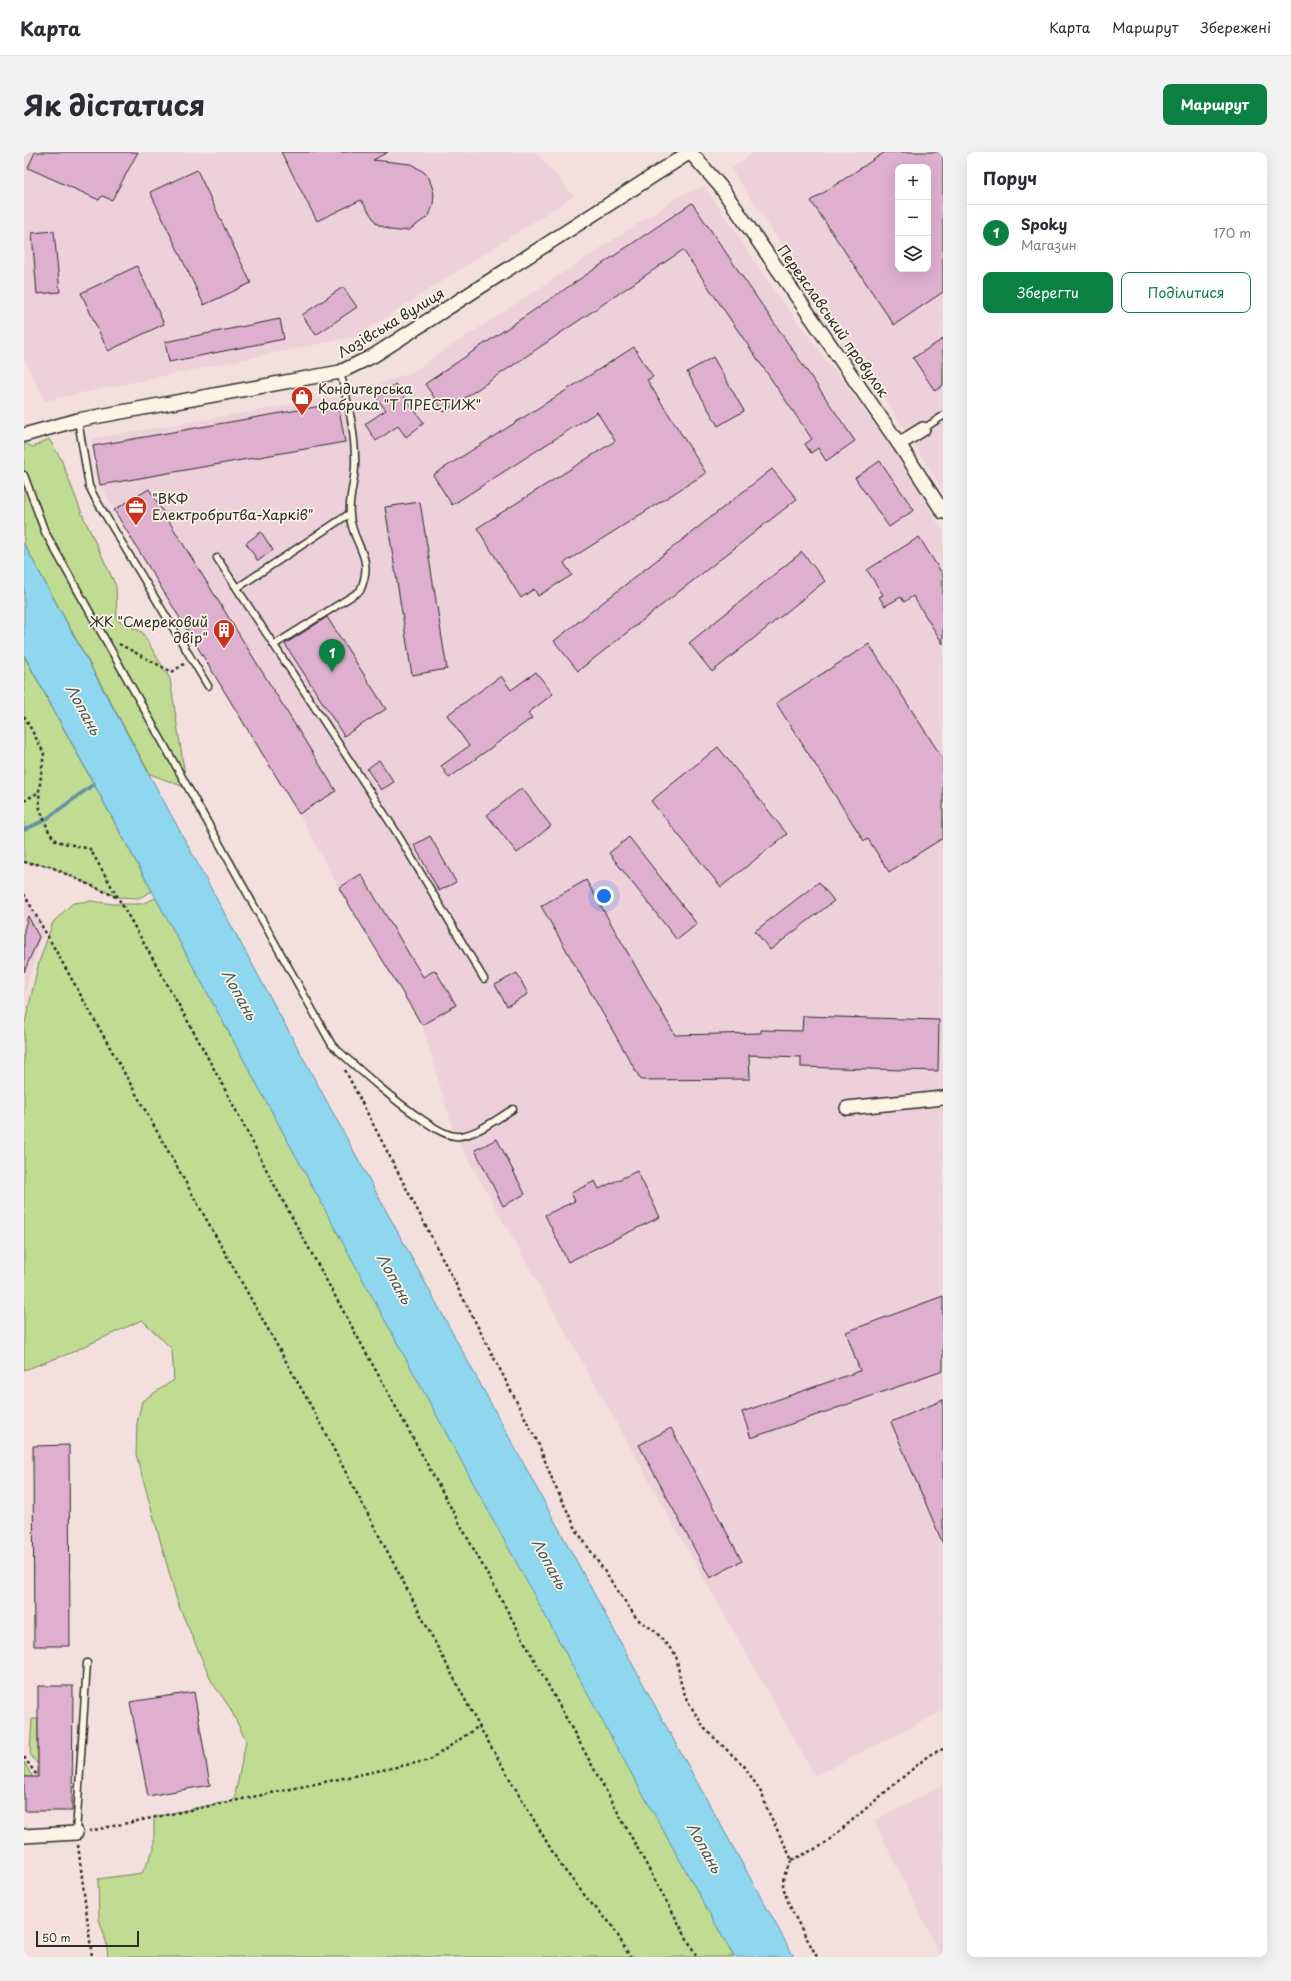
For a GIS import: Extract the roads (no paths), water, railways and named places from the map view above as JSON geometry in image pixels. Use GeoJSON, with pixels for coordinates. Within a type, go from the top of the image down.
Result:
{"type":"FeatureCollection","features":[{"type":"Feature","properties":{"kind":"street","name":"Лозівська вулиця"},"geometry":{"type":"LineString","coordinates":[[24,435],[78,420],[340,372],[373,356],[690,152]]}},
{"type":"Feature","properties":{"kind":"street","name":"Переяславський провулок"},"geometry":{"type":"LineString","coordinates":[[690,152],[720,186],[899,444],[943,512]]}},
{"type":"Feature","properties":{"kind":"street"},"geometry":{"type":"LineString","coordinates":[[899,444],[923,429]]}},
{"type":"Feature","properties":{"kind":"street"},"geometry":{"type":"LineString","coordinates":[[847,1108],[943,1098]]}},
{"type":"Feature","properties":{"kind":"street"},"geometry":{"type":"LineString","coordinates":[[24,1836],[76,1833]]}},
{"type":"Feature","properties":{"kind":"lane"},"geometry":{"type":"LineString","coordinates":[[274,645],[360,591],[365,579],[367,569],[362,548],[352,526],[349,514],[355,466],[354,436],[340,372]]}},
{"type":"Feature","properties":{"kind":"lane"},"geometry":{"type":"LineString","coordinates":[[923,429],[943,416]]}},
{"type":"Feature","properties":{"kind":"lane"},"geometry":{"type":"LineString","coordinates":[[78,420],[89,486],[208,686]]}},
{"type":"Feature","properties":{"kind":"lane"},"geometry":{"type":"LineString","coordinates":[[24,475],[45,532],[332,1045],[388,1095],[434,1127],[455,1136],[468,1134],[488,1125],[513,1110]]}},
{"type":"Feature","properties":{"kind":"lane"},"geometry":{"type":"LineString","coordinates":[[237,588],[349,514]]}},
{"type":"Feature","properties":{"kind":"lane"},"geometry":{"type":"LineString","coordinates":[[217,558],[395,830],[484,979]]}},
{"type":"Feature","properties":{"kind":"lane"},"geometry":{"type":"LineString","coordinates":[[76,1833],[87,1663]]}},
{"type":"Feature","properties":{"kind":"water","name":"Лопань"},"geometry":{"type":"Polygon","coordinates":[[[24,544],[666,1726],[794,1957],[734,1957],[617,1748],[24,655],[24,544]]]}},
{"type":"Feature","properties":{"kind":"waterway"},"geometry":{"type":"LineString","coordinates":[[24,830],[45,820],[94,784]]}},
{"type":"Feature","properties":{"kind":"place","name":"Кондитерська фабрика \"Т ПРЕСТИЖ\""},"geometry":{"type":"Point","coordinates":[302,416]}},
{"type":"Feature","properties":{"kind":"place","name":"\"ВКФ Електробритва-Харків\""},"geometry":{"type":"Point","coordinates":[136,526]}},
{"type":"Feature","properties":{"kind":"place","name":"ЖК \"Смерековий двір\""},"geometry":{"type":"Point","coordinates":[224,650]}},
{"type":"Feature","properties":{"kind":"place","name":"Spoky"},"geometry":{"type":"Point","coordinates":[332,672]}}]}
